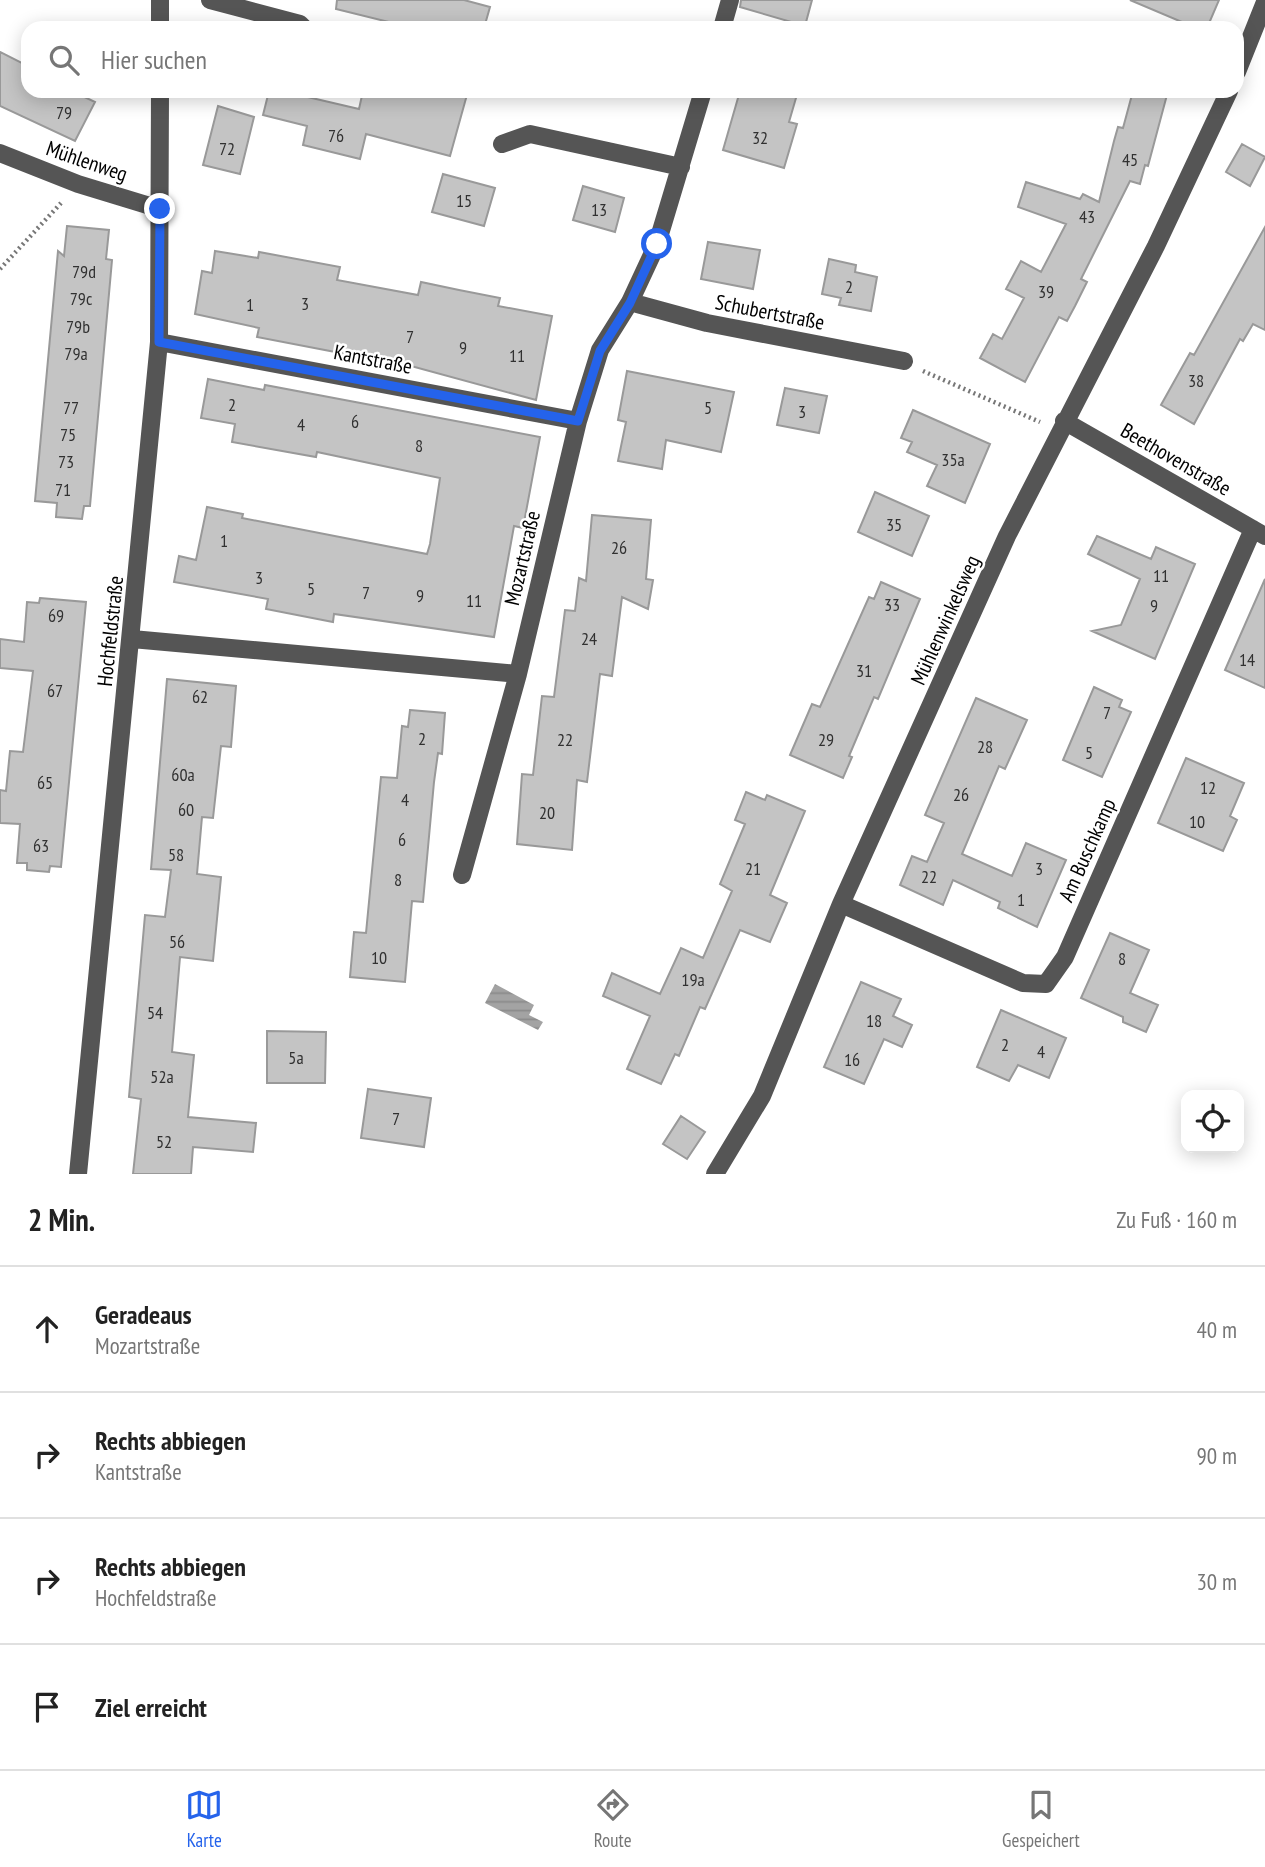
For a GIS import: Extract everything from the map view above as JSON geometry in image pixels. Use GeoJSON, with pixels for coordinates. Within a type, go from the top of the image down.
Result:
{"type":"FeatureCollection","features":[{"type":"Feature","properties":{"kind":"street"},"geometry":{"type":"LineString","coordinates":[[160,0],[160,21]]}},
{"type":"Feature","properties":{"kind":"street"},"geometry":{"type":"LineString","coordinates":[[210,0],[289,21]]}},
{"type":"Feature","properties":{"kind":"street"},"geometry":{"type":"LineString","coordinates":[[724,21],[730,0]]}},
{"type":"Feature","properties":{"kind":"street"},"geometry":{"type":"LineString","coordinates":[[1244,54],[1265,2]]}},
{"type":"Feature","properties":{"kind":"street","name":"Hochfeldstraße"},"geometry":{"type":"LineString","coordinates":[[78,1174],[159,342],[160,98]]}},
{"type":"Feature","properties":{"kind":"street","name":"Mozartstraße"},"geometry":{"type":"LineString","coordinates":[[462,875],[518,674],[578,421],[600,351],[630,303],[657,244],[701,98]]}},
{"type":"Feature","properties":{"kind":"street","name":"Mühlenwinkelsweg"},"geometry":{"type":"LineString","coordinates":[[715,1174],[762,1096],[841,904],[1007,536],[1156,246],[1226,98]]}},
{"type":"Feature","properties":{"kind":"street"},"geometry":{"type":"LineString","coordinates":[[502,144],[530,134],[681,167]]}},
{"type":"Feature","properties":{"kind":"street","name":"Mühlenweg"},"geometry":{"type":"LineString","coordinates":[[0,153],[78,184],[160,209]]}},
{"type":"Feature","properties":{"kind":"street","name":"Schubertstraße"},"geometry":{"type":"LineString","coordinates":[[630,303],[707,323],[904,360]]}},
{"type":"Feature","properties":{"kind":"street","name":"Kantstraße"},"geometry":{"type":"LineString","coordinates":[[159,342],[578,421]]}},
{"type":"Feature","properties":{"kind":"street","name":"Beethovenstraße"},"geometry":{"type":"LineString","coordinates":[[1062,426],[1259,533]]}},
{"type":"Feature","properties":{"kind":"street","name":"Am Buschkamp"},"geometry":{"type":"LineString","coordinates":[[841,904],[1023,983],[1046,984],[1065,957],[1259,533]]}},
{"type":"Feature","properties":{"kind":"street"},"geometry":{"type":"LineString","coordinates":[[132,639],[518,674]]}},
{"type":"Feature","properties":{"kind":"path"},"geometry":{"type":"LineString","coordinates":[[0,268],[78,184]]}},
{"type":"Feature","properties":{"kind":"path"},"geometry":{"type":"LineString","coordinates":[[904,360],[1062,426]]}},
{"type":"Feature","properties":{"kind":"shaded area"},"geometry":{"type":"Polygon","coordinates":[[[495,984],[534,1005],[529,1015],[543,1022],[538,1030],[485,1003],[495,984]]]}},
{"type":"Feature","properties":{"kind":"building"},"geometry":{"type":"Polygon","coordinates":[[[337,0],[464,0],[490,7],[486,21],[385,21],[336,9],[337,0]]]}},
{"type":"Feature","properties":{"kind":"building"},"geometry":{"type":"Polygon","coordinates":[[[741,0],[812,0],[806,21],[788,21],[740,7],[741,0]]]}},
{"type":"Feature","properties":{"kind":"building"},"geometry":{"type":"Polygon","coordinates":[[[1130,0],[1219,0],[1210,21],[1180,21],[1130,0]]]}},
{"type":"Feature","properties":{"kind":"building"},"geometry":{"type":"Polygon","coordinates":[[[0,52],[21,62],[21,98],[87,98],[95,102],[75,141],[0,106],[0,52]]]}},
{"type":"Feature","properties":{"kind":"building"},"geometry":{"type":"Polygon","coordinates":[[[267,98],[312,98],[359,109],[361,98],[466,98],[450,156],[366,134],[360,159],[303,145],[307,126],[263,115],[267,98]]]}},
{"type":"Feature","properties":{"kind":"building"},"geometry":{"type":"Polygon","coordinates":[[[738,98],[796,98],[789,122],[797,124],[784,168],[723,150],[738,98]]]}},
{"type":"Feature","properties":{"kind":"building"},"geometry":{"type":"Polygon","coordinates":[[[1131,98],[1166,98],[1148,166],[1145,165],[1140,184],[1130,181],[1081,279],[1087,282],[1075,306],[1067,321],[1059,317],[1025,382],[980,358],[993,334],[1002,339],[1024,298],[1006,289],[1021,261],[1041,272],[1066,224],[1018,207],[1026,182],[1080,199],[1083,194],[1099,202],[1118,127],[1123,128],[1131,98]]]}},
{"type":"Feature","properties":{"kind":"building"},"geometry":{"type":"Polygon","coordinates":[[[218,106],[254,117],[240,174],[203,165],[218,106]]]}},
{"type":"Feature","properties":{"kind":"building"},"geometry":{"type":"Polygon","coordinates":[[[1242,144],[1265,157],[1250,186],[1226,172],[1242,144]]]}},
{"type":"Feature","properties":{"kind":"building"},"geometry":{"type":"Polygon","coordinates":[[[443,174],[495,188],[484,226],[432,212],[443,174]]]}},
{"type":"Feature","properties":{"kind":"building"},"geometry":{"type":"Polygon","coordinates":[[[583,186],[624,198],[615,232],[573,220],[583,186]]]}},
{"type":"Feature","properties":{"kind":"building"},"geometry":{"type":"Polygon","coordinates":[[[67,226],[109,230],[106,259],[112,260],[90,506],[84,506],[82,519],[56,517],[57,503],[35,501],[58,251],[64,256],[67,226]]]}},
{"type":"Feature","properties":{"kind":"building"},"geometry":{"type":"Polygon","coordinates":[[[1265,227],[1265,330],[1253,324],[1243,341],[1240,339],[1194,424],[1161,405],[1190,353],[1194,355],[1265,227]]]}},
{"type":"Feature","properties":{"kind":"building"},"geometry":{"type":"Polygon","coordinates":[[[708,242],[760,250],[753,289],[701,279],[708,242]]]}},
{"type":"Feature","properties":{"kind":"building"},"geometry":{"type":"Polygon","coordinates":[[[215,251],[258,258],[259,252],[340,267],[337,280],[418,295],[421,282],[500,298],[498,306],[552,316],[536,400],[378,357],[377,360],[257,337],[259,328],[195,314],[202,271],[212,273],[215,251]]]}},
{"type":"Feature","properties":{"kind":"building"},"geometry":{"type":"Polygon","coordinates":[[[829,259],[856,265],[855,272],[877,277],[871,311],[839,305],[841,298],[822,294],[829,259]]]}},
{"type":"Feature","properties":{"kind":"building"},"geometry":{"type":"Polygon","coordinates":[[[627,371],[734,392],[721,452],[666,440],[662,469],[618,461],[626,422],[618,420],[627,371]]]}},
{"type":"Feature","properties":{"kind":"building"},"geometry":{"type":"Polygon","coordinates":[[[208,379],[264,390],[265,385],[540,437],[523,528],[514,526],[494,637],[334,614],[333,622],[266,609],[268,599],[174,582],[179,556],[196,560],[207,507],[243,514],[242,518],[427,554],[430,544],[440,478],[317,452],[316,457],[232,442],[235,424],[201,418],[208,379]]]}},
{"type":"Feature","properties":{"kind":"building"},"geometry":{"type":"Polygon","coordinates":[[[785,388],[827,396],[819,433],[777,425],[785,388]]]}},
{"type":"Feature","properties":{"kind":"building"},"geometry":{"type":"Polygon","coordinates":[[[913,410],[990,444],[965,503],[927,486],[937,465],[907,452],[912,442],[901,438],[913,410]]]}},
{"type":"Feature","properties":{"kind":"building"},"geometry":{"type":"Polygon","coordinates":[[[875,492],[929,516],[912,556],[858,532],[875,492]]]}},
{"type":"Feature","properties":{"kind":"building"},"geometry":{"type":"Polygon","coordinates":[[[592,515],[651,520],[646,579],[653,580],[648,609],[622,597],[612,676],[600,674],[587,782],[577,780],[572,850],[517,844],[522,774],[533,775],[542,696],[554,697],[565,610],[575,611],[579,578],[586,581],[592,515]]]}},
{"type":"Feature","properties":{"kind":"building"},"geometry":{"type":"Polygon","coordinates":[[[1097,536],[1151,559],[1156,547],[1195,564],[1155,659],[1092,631],[1121,625],[1140,579],[1088,554],[1097,536]]]}},
{"type":"Feature","properties":{"kind":"building"},"geometry":{"type":"Polygon","coordinates":[[[1265,579],[1265,688],[1225,670],[1265,579]]]}},
{"type":"Feature","properties":{"kind":"building"},"geometry":{"type":"Polygon","coordinates":[[[881,582],[920,599],[878,699],[874,697],[849,756],[852,757],[843,778],[790,755],[812,704],[820,707],[869,597],[874,599],[881,582]]]}},
{"type":"Feature","properties":{"kind":"building"},"geometry":{"type":"Polygon","coordinates":[[[40,598],[86,602],[61,867],[50,866],[49,872],[27,870],[27,863],[17,863],[20,824],[0,823],[0,790],[6,791],[10,751],[23,752],[33,671],[0,668],[0,639],[24,642],[27,602],[39,603],[40,598]]]}},
{"type":"Feature","properties":{"kind":"building"},"geometry":{"type":"Polygon","coordinates":[[[167,679],[236,686],[231,747],[221,746],[213,818],[202,817],[197,874],[221,877],[213,961],[180,957],[172,1052],[194,1055],[188,1117],[256,1123],[253,1152],[193,1147],[191,1174],[133,1174],[141,1099],[129,1097],[145,915],[165,917],[171,870],[151,869],[167,679]]]}},
{"type":"Feature","properties":{"kind":"building"},"geometry":{"type":"Polygon","coordinates":[[[1094,687],[1122,700],[1119,707],[1131,712],[1102,777],[1063,760],[1094,687]]]}},
{"type":"Feature","properties":{"kind":"building"},"geometry":{"type":"Polygon","coordinates":[[[976,698],[1027,720],[1005,769],[999,766],[962,854],[1012,876],[1026,843],[1066,860],[1037,927],[998,908],[1000,902],[953,880],[943,905],[900,885],[912,856],[927,862],[944,823],[925,815],[976,698]]]}},
{"type":"Feature","properties":{"kind":"building"},"geometry":{"type":"Polygon","coordinates":[[[410,710],[445,713],[442,754],[438,753],[434,782],[423,902],[412,901],[405,982],[350,977],[354,932],[366,933],[381,777],[397,778],[402,726],[408,727],[410,710]]]}},
{"type":"Feature","properties":{"kind":"building"},"geometry":{"type":"Polygon","coordinates":[[[1186,758],[1244,783],[1230,816],[1237,820],[1223,851],[1158,823],[1186,758]]]}},
{"type":"Feature","properties":{"kind":"building"},"geometry":{"type":"Polygon","coordinates":[[[746,792],[765,800],[767,795],[805,811],[770,895],[787,903],[770,942],[740,930],[705,1009],[700,1007],[679,1056],[675,1054],[661,1084],[627,1069],[650,1016],[603,996],[612,973],[660,994],[681,948],[703,958],[732,891],[720,884],[745,824],[735,820],[746,792]]]}},
{"type":"Feature","properties":{"kind":"building"},"geometry":{"type":"Polygon","coordinates":[[[1110,933],[1149,950],[1130,993],[1158,1005],[1146,1032],[1123,1022],[1123,1017],[1081,998],[1110,933]]]}},
{"type":"Feature","properties":{"kind":"building"},"geometry":{"type":"Polygon","coordinates":[[[861,982],[901,999],[893,1016],[912,1025],[902,1047],[884,1039],[864,1084],[824,1067],[861,982]]]}},
{"type":"Feature","properties":{"kind":"building"},"geometry":{"type":"Polygon","coordinates":[[[1001,1010],[1066,1038],[1049,1078],[1018,1065],[1009,1081],[977,1067],[1001,1010]]]}},
{"type":"Feature","properties":{"kind":"building"},"geometry":{"type":"Polygon","coordinates":[[[267,1031],[326,1032],[325,1083],[267,1083],[267,1031]]]}},
{"type":"Feature","properties":{"kind":"building"},"geometry":{"type":"Polygon","coordinates":[[[368,1089],[431,1098],[424,1147],[361,1138],[368,1089]]]}},
{"type":"Feature","properties":{"kind":"building"},"geometry":{"type":"Polygon","coordinates":[[[681,1116],[705,1132],[687,1159],[663,1144],[681,1116]]]}},
{"type":"Feature","properties":{"kind":"route"},"geometry":{"type":"LineString","coordinates":[[160,209],[159,342],[578,421],[600,351],[630,303],[657,244]]}}]}
